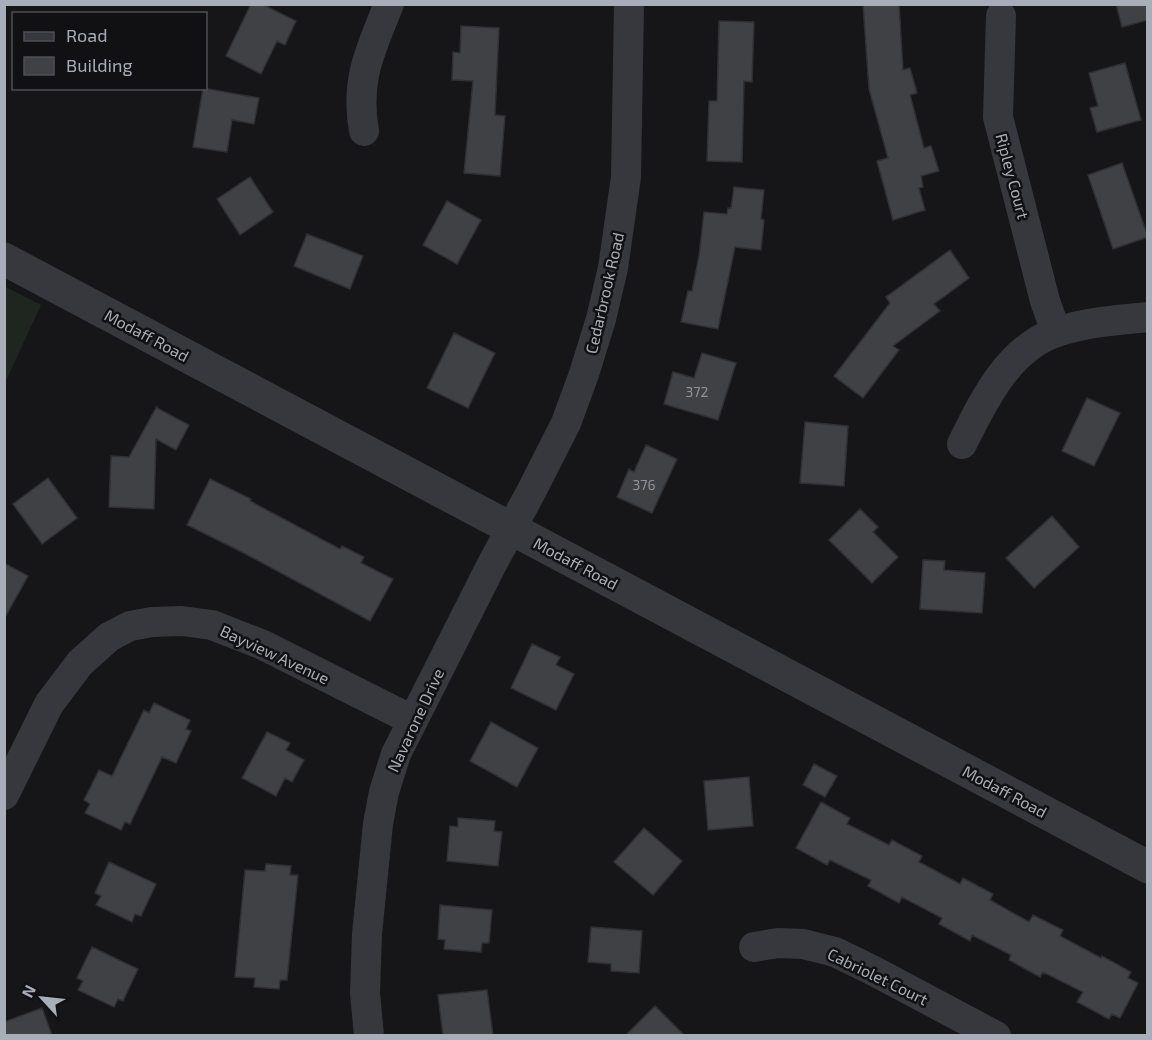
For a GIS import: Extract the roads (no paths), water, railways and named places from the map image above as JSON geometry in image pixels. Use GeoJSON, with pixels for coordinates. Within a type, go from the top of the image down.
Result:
{"type":"FeatureCollection","features":[{"type":"Feature","properties":{"kind":"street"},"geometry":{"type":"LineString","coordinates":[[364,131],[360,110],[361,89],[367,58],[389,4]]}},
{"type":"Feature","properties":{"kind":"street","name":"Cedarbrook Road"},"geometry":{"type":"LineString","coordinates":[[512,529],[566,423],[594,341],[613,268],[626,177],[629,4]]}},
{"type":"Feature","properties":{"kind":"street","name":"Ripley Court"},"geometry":{"type":"LineString","coordinates":[[1001,16],[998,117],[1045,301],[1056,332]]}},
{"type":"Feature","properties":{"kind":"street","name":"Modaff Road"},"geometry":{"type":"LineString","coordinates":[[4,259],[1148,867]]}},
{"type":"Feature","properties":{"kind":"street"},"geometry":{"type":"LineString","coordinates":[[962,444],[981,405],[1001,375],[1021,353],[1042,338],[1056,332],[1091,324],[1148,317]]}},
{"type":"Feature","properties":{"kind":"street","name":"Navarone Drive"},"geometry":{"type":"LineString","coordinates":[[369,1035],[365,981],[367,934],[378,824],[384,792],[396,754],[412,720],[512,529]]}},
{"type":"Feature","properties":{"kind":"street","name":"Bayview Avenue"},"geometry":{"type":"LineString","coordinates":[[4,795],[50,704],[80,663],[109,637],[130,626],[152,622],[182,621],[212,625],[263,645],[412,720]]}},
{"type":"Feature","properties":{"kind":"street","name":"Cabriolet Court"},"geometry":{"type":"LineString","coordinates":[[754,947],[778,943],[803,944],[835,952],[996,1035]]}}]}
